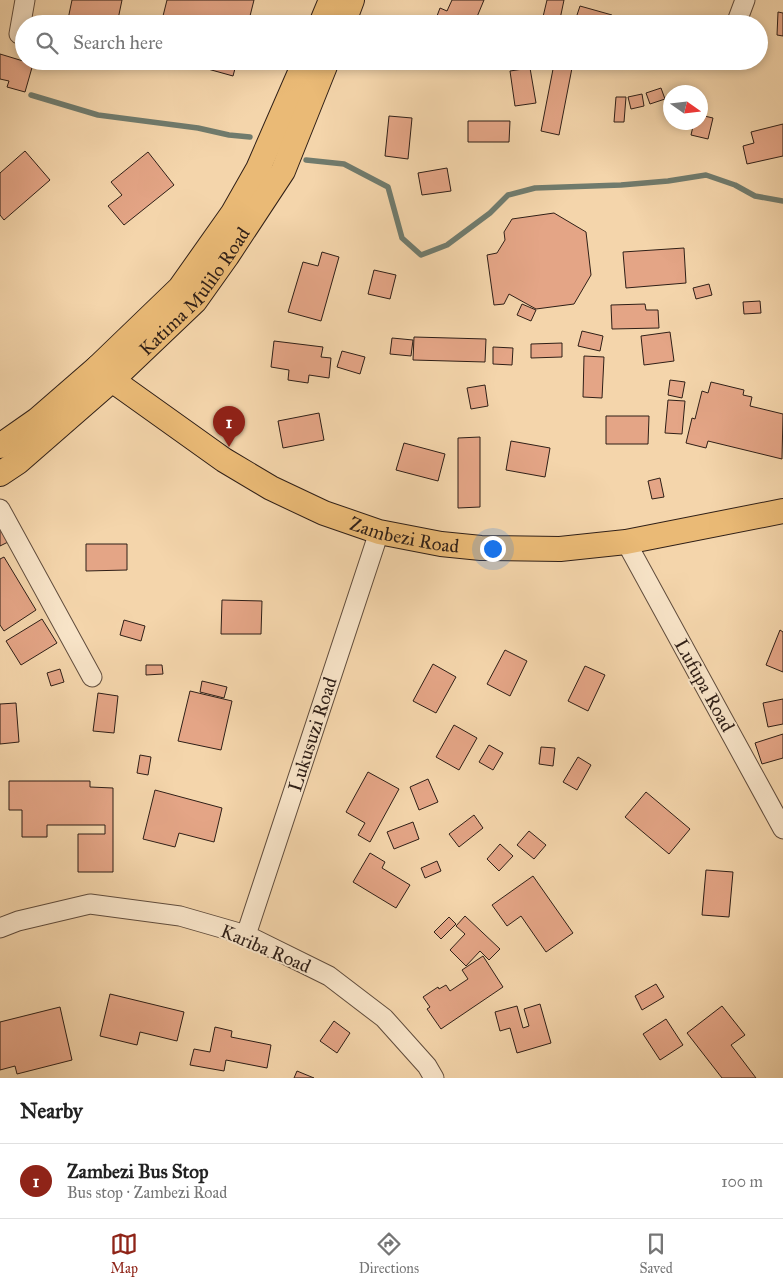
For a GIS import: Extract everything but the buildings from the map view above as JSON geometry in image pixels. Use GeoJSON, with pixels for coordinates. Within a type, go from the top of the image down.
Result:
{"type":"FeatureCollection","features":[{"type":"Feature","properties":{"kind":"main road"},"geometry":{"type":"LineString","coordinates":[[325,15],[331,0]]}},
{"type":"Feature","properties":{"kind":"main road"},"geometry":{"type":"LineString","coordinates":[[346,15],[352,0]]}},
{"type":"Feature","properties":{"kind":"main road","name":"Katima Mulilo Road"},"geometry":{"type":"LineString","coordinates":[[0,474],[18,462],[105,374],[180,288],[233,213],[258,169],[301,70]]}},
{"type":"Feature","properties":{"kind":"main road","name":"Katima Mulilo Road"},"geometry":{"type":"LineString","coordinates":[[0,446],[105,374],[195,301],[283,171],[323,70]]}},
{"type":"Feature","properties":{"kind":"main road","name":"Zambezi Road"},"geometry":{"type":"LineString","coordinates":[[105,374],[224,460],[271,488],[324,513],[379,532],[441,544],[509,549],[560,549],[626,542],[783,511]]}},
{"type":"Feature","properties":{"kind":"street"},"geometry":{"type":"LineString","coordinates":[[22,15],[25,0]]}},
{"type":"Feature","properties":{"kind":"street"},"geometry":{"type":"LineString","coordinates":[[739,15],[745,0]]}},
{"type":"Feature","properties":{"kind":"street"},"geometry":{"type":"LineString","coordinates":[[0,510],[92,677]]}},
{"type":"Feature","properties":{"kind":"street","name":"Lukusuzi Road"},"geometry":{"type":"LineString","coordinates":[[246,935],[379,532]]}},
{"type":"Feature","properties":{"kind":"street","name":"Lufupa Road"},"geometry":{"type":"LineString","coordinates":[[626,542],[783,829]]}},
{"type":"Feature","properties":{"kind":"street","name":"Kariba Road"},"geometry":{"type":"LineString","coordinates":[[0,928],[18,921],[90,904],[180,916],[246,935],[329,976],[384,1018],[426,1066],[434,1078]]}},
{"type":"Feature","properties":{"kind":"waterway"},"geometry":{"type":"LineString","coordinates":[[31,95],[98,115],[250,137]]}},
{"type":"Feature","properties":{"kind":"waterway"},"geometry":{"type":"LineString","coordinates":[[306,160],[344,164],[388,187],[402,238],[421,255],[447,245],[490,213],[508,195],[535,188],[621,185],[668,181],[706,175],[735,185],[755,196],[783,201]]}},
{"type":"Feature","properties":{"kind":"place","name":"Zambezi Bus Stop"},"geometry":{"type":"Point","coordinates":[229,447]}}]}
